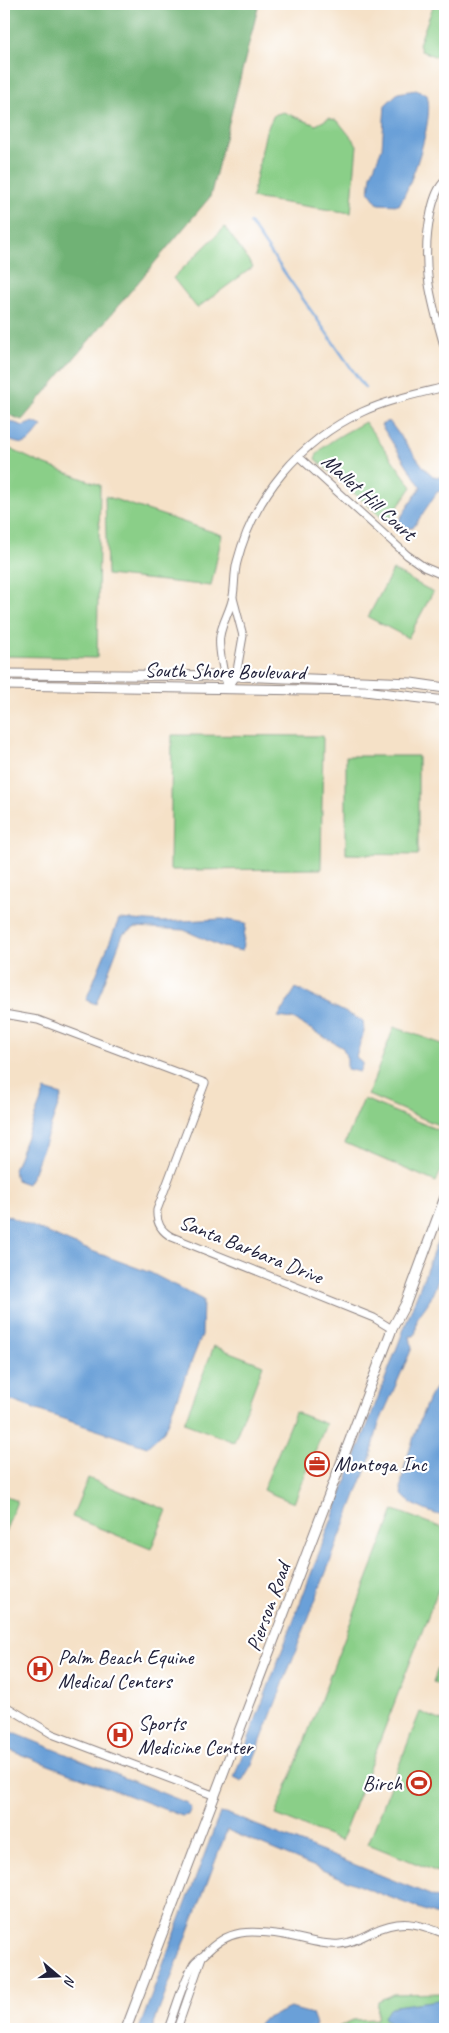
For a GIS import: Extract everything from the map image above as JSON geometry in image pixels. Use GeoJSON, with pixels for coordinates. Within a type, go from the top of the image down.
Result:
{"type":"FeatureCollection","features":[{"type":"Feature","properties":{"kind":"street"},"geometry":{"type":"LineString","coordinates":[[445,181],[436,194],[432,207],[428,226],[426,259],[430,298],[445,349]]}},
{"type":"Feature","properties":{"kind":"street"},"geometry":{"type":"LineString","coordinates":[[228,688],[224,676],[219,637],[233,598],[237,564],[248,529],[270,490],[298,456],[330,430],[363,412],[383,404],[445,387]]}},
{"type":"Feature","properties":{"kind":"street","name":"Mallet Hill Court"},"geometry":{"type":"LineString","coordinates":[[298,456],[407,555],[424,567],[445,576]]}},
{"type":"Feature","properties":{"kind":"street"},"geometry":{"type":"LineString","coordinates":[[228,688],[236,676],[243,636],[233,598]]}},
{"type":"Feature","properties":{"kind":"street","name":"South Shore Boulevard"},"geometry":{"type":"LineString","coordinates":[[4,674],[236,676],[412,683],[445,688]]}},
{"type":"Feature","properties":{"kind":"street","name":"South Shore Boulevard"},"geometry":{"type":"LineString","coordinates":[[4,685],[365,691],[445,701]]}},
{"type":"Feature","properties":{"kind":"street","name":"Santa Barbara Drive"},"geometry":{"type":"LineString","coordinates":[[4,1014],[38,1020],[205,1083],[157,1210],[157,1222],[163,1231],[172,1237],[374,1318],[392,1329]]}},
{"type":"Feature","properties":{"kind":"street","name":"Pierson Road"},"geometry":{"type":"LineString","coordinates":[[126,2029],[213,1795],[258,1684],[392,1329],[406,1302],[445,1197]]}},
{"type":"Feature","properties":{"kind":"street"},"geometry":{"type":"LineString","coordinates":[[4,1705],[52,1734],[213,1795]]}},
{"type":"Feature","properties":{"kind":"street"},"geometry":{"type":"LineString","coordinates":[[168,2029],[194,1963],[218,1940],[241,1932],[270,1933],[330,1944],[342,1944],[358,1939],[385,1926],[407,1922],[420,1924],[445,1934]]}},
{"type":"Feature","properties":{"kind":"street"},"geometry":{"type":"LineString","coordinates":[[177,2029],[202,1956]]}},
{"type":"Feature","properties":{"kind":"green space"},"geometry":{"type":"Polygon","coordinates":[[[4,4],[259,4],[210,197],[22,420],[4,413],[4,4]]]}},
{"type":"Feature","properties":{"kind":"green space"},"geometry":{"type":"Polygon","coordinates":[[[434,4],[445,4],[445,60],[421,51],[419,44],[434,4]]]}},
{"type":"Feature","properties":{"kind":"green space"},"geometry":{"type":"Polygon","coordinates":[[[283,112],[316,125],[329,118],[338,121],[357,145],[351,213],[252,198],[266,131],[274,115],[283,112]]]}},
{"type":"Feature","properties":{"kind":"green space"},"geometry":{"type":"Polygon","coordinates":[[[225,227],[253,267],[197,308],[173,278],[225,227]]]}},
{"type":"Feature","properties":{"kind":"green space"},"geometry":{"type":"Polygon","coordinates":[[[365,422],[412,487],[387,522],[315,459],[322,448],[365,422]]]}},
{"type":"Feature","properties":{"kind":"green space"},"geometry":{"type":"Polygon","coordinates":[[[4,446],[38,462],[100,485],[97,658],[4,656],[4,446]]]}},
{"type":"Feature","properties":{"kind":"green space"},"geometry":{"type":"Polygon","coordinates":[[[105,496],[222,535],[211,586],[107,575],[105,496]]]}},
{"type":"Feature","properties":{"kind":"green space"},"geometry":{"type":"Polygon","coordinates":[[[393,570],[433,592],[408,638],[368,617],[393,570]]]}},
{"type":"Feature","properties":{"kind":"green space"},"geometry":{"type":"Polygon","coordinates":[[[172,735],[323,736],[321,869],[170,870],[172,735]]]}},
{"type":"Feature","properties":{"kind":"green space"},"geometry":{"type":"Polygon","coordinates":[[[346,756],[418,756],[418,855],[346,854],[346,756]]]}},
{"type":"Feature","properties":{"kind":"green space"},"geometry":{"type":"Polygon","coordinates":[[[394,1027],[445,1045],[445,1128],[368,1095],[394,1027]]]}},
{"type":"Feature","properties":{"kind":"green space"},"geometry":{"type":"Polygon","coordinates":[[[364,1099],[445,1133],[445,1161],[436,1182],[345,1143],[364,1099]]]}},
{"type":"Feature","properties":{"kind":"green space"},"geometry":{"type":"Polygon","coordinates":[[[214,1346],[263,1365],[234,1442],[184,1423],[214,1346]]]}},
{"type":"Feature","properties":{"kind":"green space"},"geometry":{"type":"Polygon","coordinates":[[[295,1412],[326,1424],[294,1503],[263,1490],[295,1412]]]}},
{"type":"Feature","properties":{"kind":"green space"},"geometry":{"type":"Polygon","coordinates":[[[88,1478],[167,1510],[151,1549],[72,1517],[88,1478]]]}},
{"type":"Feature","properties":{"kind":"green space"},"geometry":{"type":"Polygon","coordinates":[[[4,1495],[17,1501],[4,1535],[4,1495]]]}},
{"type":"Feature","properties":{"kind":"green space"},"geometry":{"type":"Polygon","coordinates":[[[394,1510],[445,1529],[445,1572],[341,1841],[276,1815],[394,1510]]]}},
{"type":"Feature","properties":{"kind":"green space"},"geometry":{"type":"Polygon","coordinates":[[[445,1649],[445,1687],[433,1682],[445,1649]]]}},
{"type":"Feature","properties":{"kind":"green space","name":"Birch"},"geometry":{"type":"Polygon","coordinates":[[[420,1712],[445,1722],[445,1875],[368,1844],[420,1712]]]}},
{"type":"Feature","properties":{"kind":"green space"},"geometry":{"type":"Polygon","coordinates":[[[445,1993],[445,2029],[334,2029],[353,2020],[377,2019],[378,2001],[393,1994],[445,1993]]]}},
{"type":"Feature","properties":{"kind":"water"},"geometry":{"type":"Polygon","coordinates":[[[416,90],[427,95],[429,105],[425,134],[416,167],[399,205],[378,204],[369,192],[371,175],[382,148],[385,105],[398,93],[416,90]]]}},
{"type":"Feature","properties":{"kind":"water"},"geometry":{"type":"Polygon","coordinates":[[[4,419],[23,426],[33,422],[42,426],[29,441],[22,444],[4,438],[4,419]]]}},
{"type":"Feature","properties":{"kind":"water"},"geometry":{"type":"Polygon","coordinates":[[[389,421],[425,469],[433,476],[445,478],[445,490],[437,492],[413,528],[401,528],[399,520],[421,487],[381,425],[389,421]]]}},
{"type":"Feature","properties":{"kind":"water"},"geometry":{"type":"Polygon","coordinates":[[[119,919],[162,922],[222,919],[246,923],[242,951],[222,947],[184,930],[136,927],[123,934],[96,1004],[86,1000],[119,919]]]}},
{"type":"Feature","properties":{"kind":"water"},"geometry":{"type":"Polygon","coordinates":[[[296,988],[363,1021],[364,1031],[356,1057],[363,1063],[359,1072],[347,1069],[347,1059],[343,1048],[293,1019],[278,1017],[296,988]]]}},
{"type":"Feature","properties":{"kind":"water"},"geometry":{"type":"Polygon","coordinates":[[[45,1090],[62,1095],[34,1172],[27,1184],[16,1180],[14,1170],[45,1090]]]}},
{"type":"Feature","properties":{"kind":"water"},"geometry":{"type":"Polygon","coordinates":[[[4,1214],[73,1244],[151,1273],[203,1300],[202,1335],[164,1431],[147,1447],[4,1398],[4,1214]]]}},
{"type":"Feature","properties":{"kind":"water"},"geometry":{"type":"Polygon","coordinates":[[[445,1221],[444,1252],[434,1291],[418,1317],[414,1336],[410,1336],[412,1348],[378,1426],[371,1456],[252,1764],[242,1781],[234,1777],[445,1221]]]}},
{"type":"Feature","properties":{"kind":"water"},"geometry":{"type":"Polygon","coordinates":[[[445,1376],[445,1516],[428,1511],[409,1502],[402,1494],[401,1487],[406,1462],[421,1418],[431,1395],[445,1376]]]}},
{"type":"Feature","properties":{"kind":"water"},"geometry":{"type":"Polygon","coordinates":[[[4,1729],[187,1803],[191,1808],[188,1815],[182,1816],[4,1748],[4,1729]]]}},
{"type":"Feature","properties":{"kind":"water"},"geometry":{"type":"Polygon","coordinates":[[[220,1813],[231,1815],[445,1901],[445,1918],[365,1888],[227,1830],[152,2029],[139,2029],[220,1813]]]}},
{"type":"Feature","properties":{"kind":"water"},"geometry":{"type":"Polygon","coordinates":[[[445,1999],[445,2029],[398,2029],[393,2028],[384,2017],[389,2009],[395,2006],[445,1999]]]}},
{"type":"Feature","properties":{"kind":"water"},"geometry":{"type":"Polygon","coordinates":[[[290,2008],[312,2014],[316,2025],[313,2029],[255,2029],[260,2021],[290,2008]]]}},
{"type":"Feature","properties":{"kind":"waterway"},"geometry":{"type":"LineString","coordinates":[[250,223],[365,388]]}},
{"type":"Feature","properties":{"kind":"place","name":"Montoga Inc"},"geometry":{"type":"Point","coordinates":[317,1464]}},
{"type":"Feature","properties":{"kind":"place","name":"Palm Beach Equine Medical Centers"},"geometry":{"type":"Point","coordinates":[40,1669]}},
{"type":"Feature","properties":{"kind":"place","name":"Sports Medicine Center"},"geometry":{"type":"Point","coordinates":[120,1735]}},
{"type":"Feature","properties":{"kind":"place","name":"Birch"},"geometry":{"type":"Point","coordinates":[419,1783]}}]}
